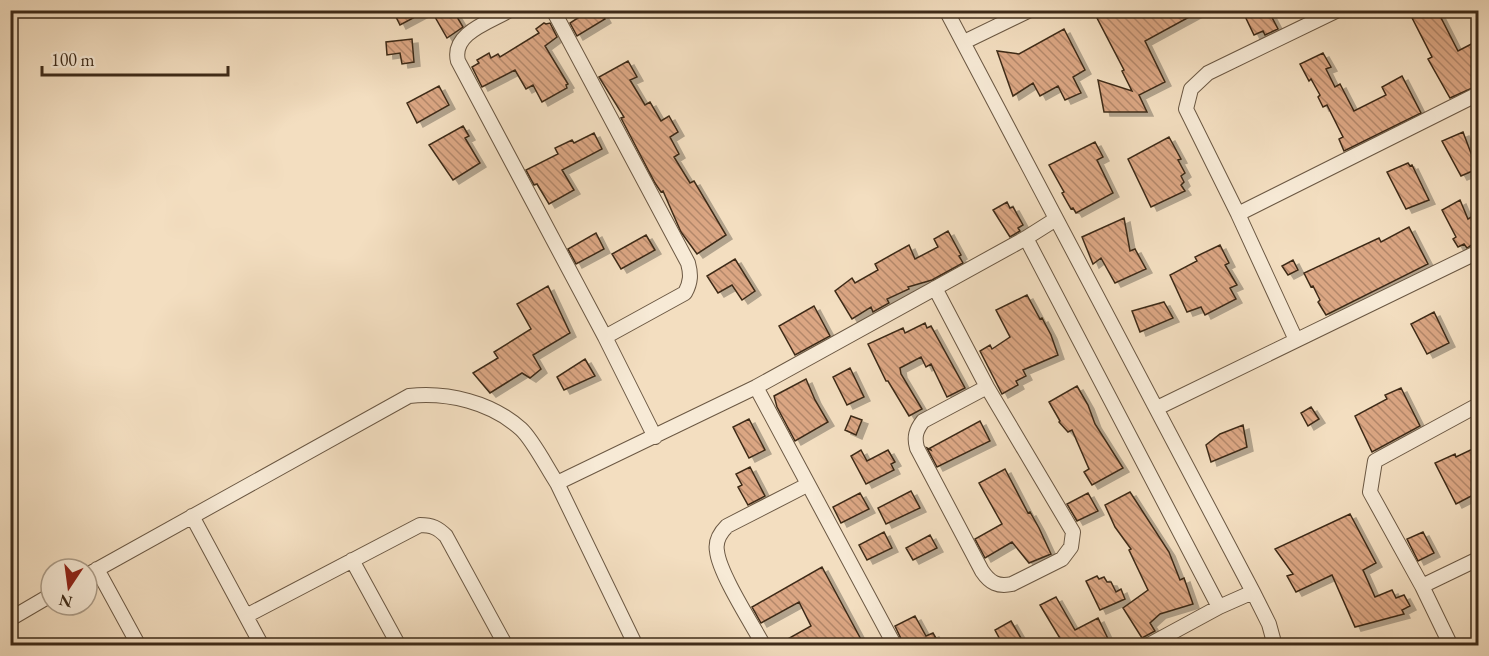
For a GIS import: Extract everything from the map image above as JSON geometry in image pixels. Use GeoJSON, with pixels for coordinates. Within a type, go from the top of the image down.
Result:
{"type":"FeatureCollection","features":[{"type":"Feature","properties":{"kind":"street"},"geometry":{"type":"LineString","coordinates":[[510,10],[463,37],[456,53],[458,61],[655,436]]}},
{"type":"Feature","properties":{"kind":"street"},"geometry":{"type":"LineString","coordinates":[[553,10],[688,263],[691,274],[685,293],[605,337]]}},
{"type":"Feature","properties":{"kind":"street"},"geometry":{"type":"LineString","coordinates":[[946,10],[1253,592],[1269,624],[1275,645]]}},
{"type":"Feature","properties":{"kind":"street"},"geometry":{"type":"LineString","coordinates":[[964,42],[1030,10]]}},
{"type":"Feature","properties":{"kind":"street"},"geometry":{"type":"LineString","coordinates":[[1296,340],[1238,213],[1186,109],[1191,89],[1208,74],[1338,10]]}},
{"type":"Feature","properties":{"kind":"street"},"geometry":{"type":"LineString","coordinates":[[1238,213],[1479,94]]}},
{"type":"Feature","properties":{"kind":"street"},"geometry":{"type":"LineString","coordinates":[[557,483],[756,387],[1056,219]]}},
{"type":"Feature","properties":{"kind":"street"},"geometry":{"type":"LineString","coordinates":[[1026,237],[1219,607]]}},
{"type":"Feature","properties":{"kind":"street"},"geometry":{"type":"LineString","coordinates":[[1157,408],[1479,252]]}},
{"type":"Feature","properties":{"kind":"street"},"geometry":{"type":"LineString","coordinates":[[935,288],[987,387],[1072,532],[1071,547],[1062,559],[1004,586],[994,584],[982,572],[917,448],[915,439],[917,429],[923,421],[987,387]]}},
{"type":"Feature","properties":{"kind":"street"},"geometry":{"type":"LineString","coordinates":[[756,387],[895,645]]}},
{"type":"Feature","properties":{"kind":"street"},"geometry":{"type":"LineString","coordinates":[[99,568],[408,396],[431,394],[459,399],[495,410],[522,430],[557,483],[636,645]]}},
{"type":"Feature","properties":{"kind":"street"},"geometry":{"type":"LineString","coordinates":[[1451,645],[1422,586],[1370,492],[1375,461],[1479,405]]}},
{"type":"Feature","properties":{"kind":"street"},"geometry":{"type":"LineString","coordinates":[[764,645],[721,566],[717,544],[721,533],[728,526],[807,485]]}},
{"type":"Feature","properties":{"kind":"street"},"geometry":{"type":"LineString","coordinates":[[192,516],[262,645]]}},
{"type":"Feature","properties":{"kind":"street"},"geometry":{"type":"LineString","coordinates":[[246,616],[420,525],[430,525],[439,529],[446,536],[506,645]]}},
{"type":"Feature","properties":{"kind":"street"},"geometry":{"type":"LineString","coordinates":[[1422,586],[1479,559]]}},
{"type":"Feature","properties":{"kind":"street"},"geometry":{"type":"LineString","coordinates":[[352,560],[399,645]]}},
{"type":"Feature","properties":{"kind":"street"},"geometry":{"type":"LineString","coordinates":[[99,583],[139,645]]}},
{"type":"Feature","properties":{"kind":"street"},"geometry":{"type":"LineString","coordinates":[[1148,645],[1219,607],[1253,592]]}},
{"type":"Feature","properties":{"kind":"street"},"geometry":{"type":"LineString","coordinates":[[10,619],[39,602]]}},
{"type":"Feature","properties":{"kind":"building"},"geometry":{"type":"Polygon","coordinates":[[[403,10],[428,10],[400,25],[395,15],[403,10]]]}},
{"type":"Feature","properties":{"kind":"building"},"geometry":{"type":"Polygon","coordinates":[[[431,10],[453,10],[463,27],[447,38],[431,10]]]}},
{"type":"Feature","properties":{"kind":"building"},"geometry":{"type":"Polygon","coordinates":[[[590,10],[600,10],[605,19],[577,36],[570,23],[590,10]]]}},
{"type":"Feature","properties":{"kind":"building"},"geometry":{"type":"Polygon","coordinates":[[[1112,10],[1202,10],[1145,41],[1165,82],[1139,95],[1147,112],[1104,112],[1098,80],[1132,91],[1122,71],[1124,70],[1097,18],[1112,10]]]}},
{"type":"Feature","properties":{"kind":"building"},"geometry":{"type":"Polygon","coordinates":[[[1242,10],[1268,10],[1278,29],[1265,35],[1263,31],[1254,35],[1242,10]]]}},
{"type":"Feature","properties":{"kind":"building"},"geometry":{"type":"Polygon","coordinates":[[[1408,10],[1437,10],[1458,51],[1479,40],[1479,85],[1450,98],[1428,59],[1432,57],[1408,10]]]}},
{"type":"Feature","properties":{"kind":"building"},"geometry":{"type":"Polygon","coordinates":[[[544,23],[550,23],[557,37],[545,46],[568,84],[567,88],[542,102],[533,85],[526,89],[515,70],[482,87],[472,67],[479,63],[477,60],[489,53],[491,58],[498,54],[500,57],[539,33],[536,29],[544,23]]]}},
{"type":"Feature","properties":{"kind":"building"},"geometry":{"type":"Polygon","coordinates":[[[1064,29],[1085,70],[1073,77],[1081,93],[1065,100],[1058,86],[1040,96],[1033,83],[1013,96],[997,51],[1019,54],[1064,29]]]}},
{"type":"Feature","properties":{"kind":"building"},"geometry":{"type":"Polygon","coordinates":[[[412,39],[414,62],[402,64],[400,53],[387,55],[386,42],[412,39]]]}},
{"type":"Feature","properties":{"kind":"building"},"geometry":{"type":"Polygon","coordinates":[[[1323,53],[1331,67],[1326,69],[1335,87],[1340,84],[1354,111],[1386,95],[1382,87],[1402,76],[1421,113],[1344,151],[1339,139],[1343,137],[1327,105],[1323,107],[1318,97],[1320,95],[1300,64],[1323,53]]]}},
{"type":"Feature","properties":{"kind":"building"},"geometry":{"type":"Polygon","coordinates":[[[628,61],[637,77],[630,80],[645,105],[650,102],[661,121],[669,116],[678,132],[670,137],[679,154],[674,157],[690,183],[694,181],[726,235],[697,254],[681,232],[663,191],[661,192],[655,183],[621,118],[624,117],[599,77],[628,61]]]}},
{"type":"Feature","properties":{"kind":"building"},"geometry":{"type":"Polygon","coordinates":[[[439,86],[449,105],[417,123],[407,103],[439,86]]]}},
{"type":"Feature","properties":{"kind":"building"},"geometry":{"type":"Polygon","coordinates":[[[463,126],[469,136],[465,138],[480,163],[453,180],[429,145],[463,126]]]}},
{"type":"Feature","properties":{"kind":"building"},"geometry":{"type":"Polygon","coordinates":[[[1463,132],[1477,169],[1461,176],[1442,141],[1463,132]]]}},
{"type":"Feature","properties":{"kind":"building"},"geometry":{"type":"Polygon","coordinates":[[[594,133],[602,149],[562,170],[574,190],[549,204],[526,170],[558,154],[555,148],[572,140],[574,143],[594,133]]]}},
{"type":"Feature","properties":{"kind":"building"},"geometry":{"type":"Polygon","coordinates":[[[1169,137],[1181,159],[1178,160],[1185,173],[1181,176],[1184,182],[1181,185],[1185,191],[1151,207],[1128,159],[1169,137]]]}},
{"type":"Feature","properties":{"kind":"building"},"geometry":{"type":"Polygon","coordinates":[[[1095,142],[1103,157],[1097,160],[1113,193],[1076,213],[1073,208],[1071,209],[1062,193],[1064,192],[1049,165],[1095,142]]]}},
{"type":"Feature","properties":{"kind":"building"},"geometry":{"type":"Polygon","coordinates":[[[1408,163],[1412,165],[1429,200],[1406,209],[1387,172],[1408,163]]]}},
{"type":"Feature","properties":{"kind":"building"},"geometry":{"type":"Polygon","coordinates":[[[1460,200],[1468,219],[1471,217],[1477,227],[1474,229],[1479,237],[1467,248],[1464,244],[1458,247],[1453,239],[1456,237],[1442,210],[1460,200]]]}},
{"type":"Feature","properties":{"kind":"building"},"geometry":{"type":"Polygon","coordinates":[[[1007,202],[1010,208],[1013,207],[1023,225],[1018,228],[1020,231],[1010,237],[993,210],[1007,202]]]}},
{"type":"Feature","properties":{"kind":"building"},"geometry":{"type":"Polygon","coordinates":[[[1124,218],[1130,251],[1135,249],[1146,269],[1115,283],[1101,258],[1093,264],[1082,237],[1124,218]]]}},
{"type":"Feature","properties":{"kind":"building"},"geometry":{"type":"Polygon","coordinates":[[[1409,227],[1428,264],[1326,315],[1318,302],[1320,300],[1313,286],[1311,287],[1304,273],[1379,238],[1381,242],[1409,227]]]}},
{"type":"Feature","properties":{"kind":"building"},"geometry":{"type":"Polygon","coordinates":[[[948,231],[963,263],[932,280],[908,287],[909,289],[887,299],[889,303],[873,312],[871,307],[852,319],[835,291],[852,278],[855,283],[878,270],[875,264],[909,245],[915,259],[938,247],[934,239],[948,231]]]}},
{"type":"Feature","properties":{"kind":"building"},"geometry":{"type":"Polygon","coordinates":[[[596,233],[604,249],[576,264],[568,249],[596,233]]]}},
{"type":"Feature","properties":{"kind":"building"},"geometry":{"type":"Polygon","coordinates":[[[646,235],[655,250],[621,269],[612,254],[646,235]]]}},
{"type":"Feature","properties":{"kind":"building"},"geometry":{"type":"Polygon","coordinates":[[[1220,245],[1229,263],[1225,265],[1237,285],[1230,288],[1236,299],[1205,315],[1201,307],[1187,312],[1170,275],[1197,261],[1195,257],[1220,245]]]}},
{"type":"Feature","properties":{"kind":"building"},"geometry":{"type":"Polygon","coordinates":[[[735,259],[755,291],[742,300],[732,285],[718,293],[707,276],[735,259]]]}},
{"type":"Feature","properties":{"kind":"building"},"geometry":{"type":"Polygon","coordinates":[[[1293,260],[1298,270],[1288,275],[1282,266],[1293,260]]]}},
{"type":"Feature","properties":{"kind":"building"},"geometry":{"type":"Polygon","coordinates":[[[548,286],[570,333],[533,355],[541,369],[530,378],[522,373],[490,393],[473,373],[498,358],[494,352],[531,329],[517,304],[548,286]]]}},
{"type":"Feature","properties":{"kind":"building"},"geometry":{"type":"Polygon","coordinates":[[[1027,295],[1051,335],[1058,355],[1023,370],[1026,376],[1016,381],[1018,385],[1002,394],[980,351],[990,345],[992,349],[1010,337],[996,310],[1027,295]]]}},
{"type":"Feature","properties":{"kind":"building"},"geometry":{"type":"Polygon","coordinates":[[[1164,302],[1173,318],[1140,332],[1132,311],[1164,302]]]}},
{"type":"Feature","properties":{"kind":"building"},"geometry":{"type":"Polygon","coordinates":[[[814,306],[830,336],[795,355],[779,326],[814,306]]]}},
{"type":"Feature","properties":{"kind":"building"},"geometry":{"type":"Polygon","coordinates":[[[1434,312],[1449,343],[1427,354],[1411,324],[1434,312]]]}},
{"type":"Feature","properties":{"kind":"building"},"geometry":{"type":"Polygon","coordinates":[[[925,323],[927,328],[931,326],[965,388],[947,397],[931,364],[926,367],[921,357],[900,368],[901,374],[922,409],[909,416],[886,381],[868,344],[903,328],[905,333],[925,323]]]}},
{"type":"Feature","properties":{"kind":"building"},"geometry":{"type":"Polygon","coordinates":[[[585,359],[595,376],[564,390],[557,377],[585,359]]]}},
{"type":"Feature","properties":{"kind":"building"},"geometry":{"type":"Polygon","coordinates":[[[850,368],[864,397],[847,405],[833,377],[850,368]]]}},
{"type":"Feature","properties":{"kind":"building"},"geometry":{"type":"Polygon","coordinates":[[[806,379],[828,422],[795,441],[777,407],[774,396],[806,379]]]}},
{"type":"Feature","properties":{"kind":"building"},"geometry":{"type":"Polygon","coordinates":[[[1077,386],[1088,405],[1095,424],[1123,468],[1092,485],[1084,472],[1089,469],[1072,430],[1068,432],[1059,422],[1049,402],[1077,386]]]}},
{"type":"Feature","properties":{"kind":"building"},"geometry":{"type":"Polygon","coordinates":[[[1401,388],[1420,426],[1372,452],[1355,416],[1387,399],[1385,395],[1401,388]]]}},
{"type":"Feature","properties":{"kind":"building"},"geometry":{"type":"Polygon","coordinates":[[[1311,407],[1319,419],[1308,426],[1301,413],[1311,407]]]}},
{"type":"Feature","properties":{"kind":"building"},"geometry":{"type":"Polygon","coordinates":[[[851,416],[862,420],[856,435],[845,430],[851,416]]]}},
{"type":"Feature","properties":{"kind":"building"},"geometry":{"type":"Polygon","coordinates":[[[749,419],[765,450],[749,458],[733,427],[749,419]]]}},
{"type":"Feature","properties":{"kind":"building"},"geometry":{"type":"Polygon","coordinates":[[[980,421],[990,441],[937,467],[927,448],[931,450],[930,448],[980,421]]]}},
{"type":"Feature","properties":{"kind":"building"},"geometry":{"type":"Polygon","coordinates":[[[1243,425],[1247,447],[1211,462],[1206,445],[1220,434],[1243,425]]]}},
{"type":"Feature","properties":{"kind":"building"},"geometry":{"type":"Polygon","coordinates":[[[1479,446],[1479,492],[1456,504],[1435,463],[1455,454],[1456,457],[1479,446]]]}},
{"type":"Feature","properties":{"kind":"building"},"geometry":{"type":"Polygon","coordinates":[[[861,450],[867,461],[888,450],[895,462],[891,464],[894,470],[866,484],[851,456],[861,450]]]}},
{"type":"Feature","properties":{"kind":"building"},"geometry":{"type":"Polygon","coordinates":[[[750,467],[765,496],[748,505],[738,487],[742,485],[736,474],[750,467]]]}},
{"type":"Feature","properties":{"kind":"building"},"geometry":{"type":"Polygon","coordinates":[[[1005,469],[1028,513],[1030,512],[1039,528],[1051,554],[1029,563],[1012,542],[985,558],[975,539],[1002,524],[979,483],[1005,469]]]}},
{"type":"Feature","properties":{"kind":"building"},"geometry":{"type":"Polygon","coordinates":[[[911,491],[920,508],[886,524],[878,508],[911,491]]]}},
{"type":"Feature","properties":{"kind":"building"},"geometry":{"type":"Polygon","coordinates":[[[1130,492],[1169,552],[1180,580],[1184,578],[1193,604],[1160,614],[1150,623],[1155,631],[1142,638],[1123,608],[1148,590],[1129,550],[1131,549],[1115,527],[1105,505],[1130,492]]]}},
{"type":"Feature","properties":{"kind":"building"},"geometry":{"type":"Polygon","coordinates":[[[860,493],[869,509],[841,523],[833,507],[860,493]]]}},
{"type":"Feature","properties":{"kind":"building"},"geometry":{"type":"Polygon","coordinates":[[[1088,493],[1098,511],[1077,521],[1067,504],[1088,493]]]}},
{"type":"Feature","properties":{"kind":"building"},"geometry":{"type":"Polygon","coordinates":[[[1350,514],[1376,563],[1363,570],[1375,597],[1392,590],[1396,598],[1404,595],[1410,606],[1402,610],[1404,614],[1355,627],[1332,575],[1296,592],[1287,576],[1293,574],[1275,549],[1350,514]]]}},
{"type":"Feature","properties":{"kind":"building"},"geometry":{"type":"Polygon","coordinates":[[[884,532],[892,548],[867,560],[859,545],[884,532]]]}},
{"type":"Feature","properties":{"kind":"building"},"geometry":{"type":"Polygon","coordinates":[[[1423,532],[1434,553],[1418,561],[1407,539],[1423,532]]]}},
{"type":"Feature","properties":{"kind":"building"},"geometry":{"type":"Polygon","coordinates":[[[930,535],[937,548],[913,560],[906,548],[930,535]]]}},
{"type":"Feature","properties":{"kind":"building"},"geometry":{"type":"Polygon","coordinates":[[[822,567],[864,645],[777,645],[811,626],[799,602],[761,623],[752,607],[822,567]]]}},
{"type":"Feature","properties":{"kind":"building"},"geometry":{"type":"Polygon","coordinates":[[[1097,576],[1099,579],[1104,577],[1107,582],[1111,582],[1116,592],[1121,589],[1125,599],[1100,610],[1086,581],[1097,576]]]}},
{"type":"Feature","properties":{"kind":"building"},"geometry":{"type":"Polygon","coordinates":[[[1056,597],[1075,630],[1098,618],[1111,645],[1064,645],[1040,605],[1056,597]]]}},
{"type":"Feature","properties":{"kind":"building"},"geometry":{"type":"Polygon","coordinates":[[[915,616],[926,636],[933,633],[940,645],[904,645],[895,626],[915,616]]]}},
{"type":"Feature","properties":{"kind":"building"},"geometry":{"type":"Polygon","coordinates":[[[1011,621],[1025,645],[1003,645],[995,630],[1011,621]]]}}]}
